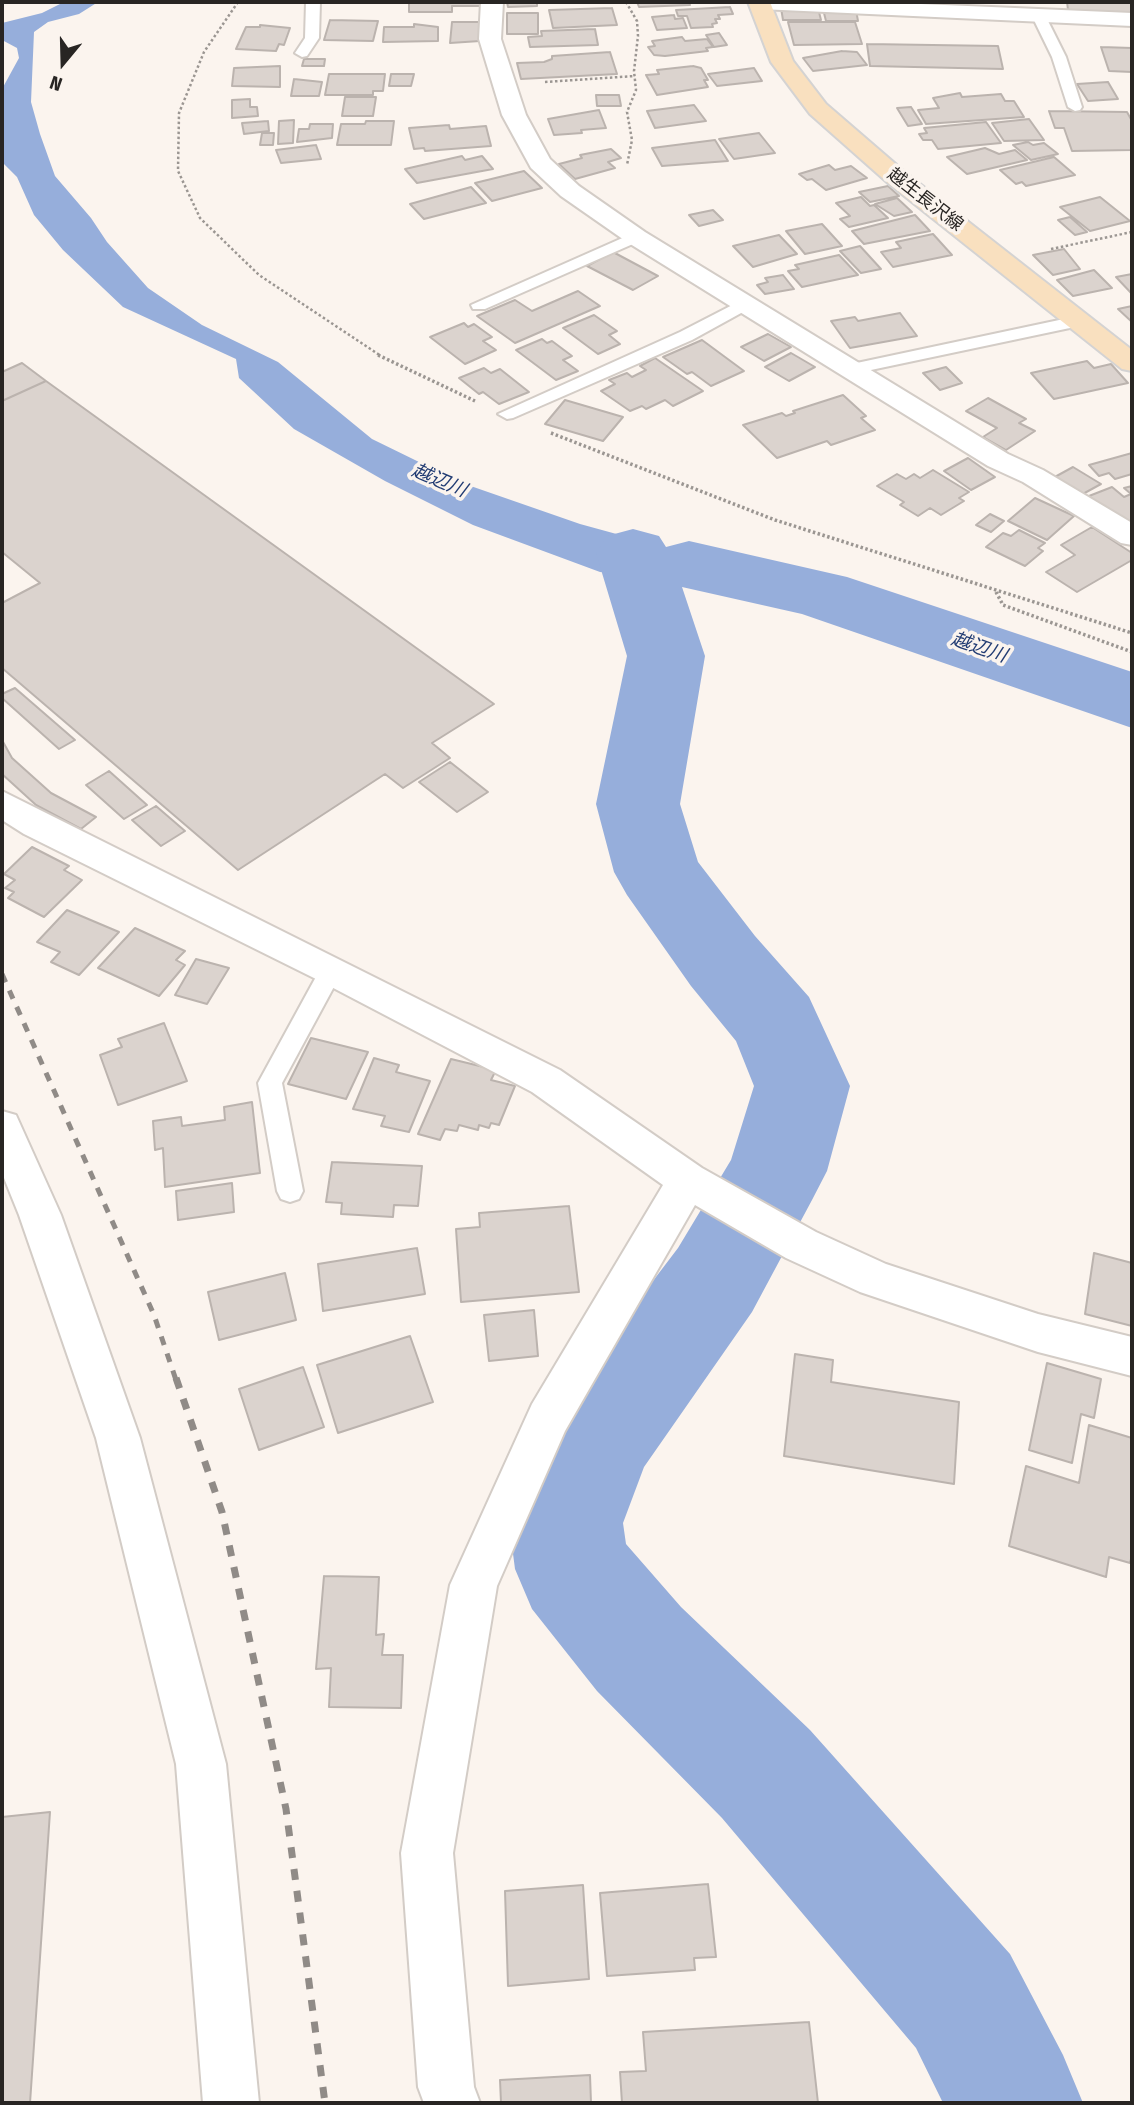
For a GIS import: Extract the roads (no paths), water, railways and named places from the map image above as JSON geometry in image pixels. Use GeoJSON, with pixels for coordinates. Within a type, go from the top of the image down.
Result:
{"type":"FeatureCollection","features":[{"type":"Feature","properties":{"kind":"main road","name":"越生長沢線"},"geometry":{"type":"LineString","coordinates":[[760,2],[782,62],[818,109],[888,171],[1132,363]]}},
{"type":"Feature","properties":{"kind":"street"},"geometry":{"type":"LineString","coordinates":[[492,2],[490,39],[514,115],[540,163],[570,191],[636,237],[998,460],[1033,477],[1132,536]]}},
{"type":"Feature","properties":{"kind":"street"},"geometry":{"type":"LineString","coordinates":[[760,2],[1132,20]]}},
{"type":"Feature","properties":{"kind":"street"},"geometry":{"type":"LineString","coordinates":[[2,803],[36,825],[331,970],[546,1082],[702,1189],[801,1245],[875,1279],[1038,1332],[1132,1356]]}},
{"type":"Feature","properties":{"kind":"street"},"geometry":{"type":"LineString","coordinates":[[2,1127],[40,1215],[118,1438],[201,1764],[231,2103]]}},
{"type":"Feature","properties":{"kind":"street"},"geometry":{"type":"LineString","coordinates":[[452,2103],[446,2087],[427,1853],[474,1585],[548,1418],[702,1189]]}},
{"type":"Feature","properties":{"kind":"lane"},"geometry":{"type":"LineString","coordinates":[[302,53],[312,38],[313,2]]}},
{"type":"Feature","properties":{"kind":"lane"},"geometry":{"type":"LineString","coordinates":[[1039,16],[1059,57],[1075,107]]}},
{"type":"Feature","properties":{"kind":"lane"},"geometry":{"type":"LineString","coordinates":[[479,305],[636,237]]}},
{"type":"Feature","properties":{"kind":"lane"},"geometry":{"type":"LineString","coordinates":[[507,414],[686,335],[746,303]]}},
{"type":"Feature","properties":{"kind":"lane"},"geometry":{"type":"LineString","coordinates":[[852,369],[1078,321]]}},
{"type":"Feature","properties":{"kind":"lane"},"geometry":{"type":"LineString","coordinates":[[290,1191],[270,1083],[331,970]]}},
{"type":"Feature","properties":{"kind":"water"},"geometry":{"type":"Polygon","coordinates":[[[64,2],[98,2],[79,14],[48,22],[34,32],[31,102],[40,134],[55,176],[91,218],[107,242],[148,288],[202,325],[278,362],[372,439],[462,483],[580,524],[839,595],[600,572],[473,525],[385,481],[294,429],[239,378],[236,359],[123,307],[63,250],[34,215],[17,177],[2,162],[2,89],[19,58],[17,48],[2,40],[2,23],[42,13],[64,2]]]}},
{"type":"Feature","properties":{"kind":"waterway"},"geometry":{"type":"LineString","coordinates":[[633,553],[666,656],[638,804],[658,872],[723,961],[776,1023],[802,1086],[777,1171],[715,1280],[599,1439],[566,1523],[573,1569],[639,1649],[766,1774],[963,2001],[1015,2103]]}},
{"type":"Feature","properties":{"kind":"waterway","name":"越辺川"},"geometry":{"type":"LineString","coordinates":[[689,565],[820,594],[1132,701]]}},
{"type":"Feature","properties":{"kind":"railway"},"geometry":{"type":"LineString","coordinates":[[2,974],[154,1315],[176,1380]]}},
{"type":"Feature","properties":{"kind":"railway"},"geometry":{"type":"LineString","coordinates":[[176,1378],[222,1512],[286,1809],[325,2103]]}}]}
